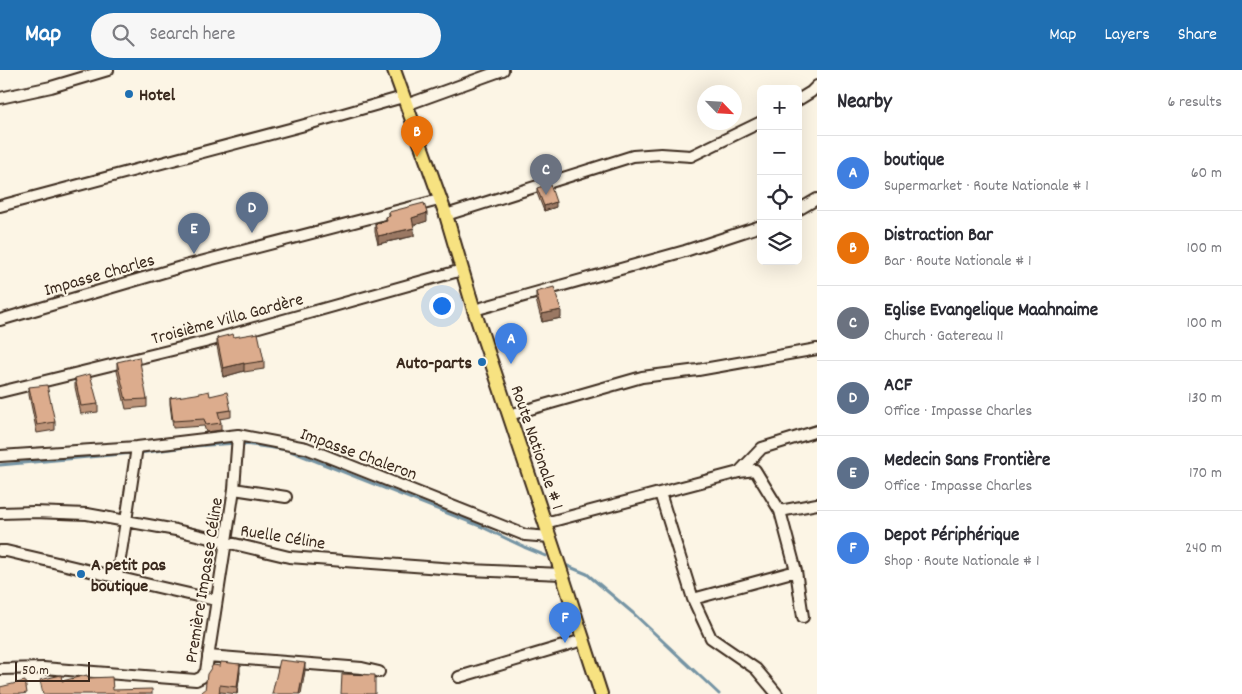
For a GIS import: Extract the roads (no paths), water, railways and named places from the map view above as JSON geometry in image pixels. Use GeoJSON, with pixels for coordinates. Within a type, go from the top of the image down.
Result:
{"type":"FeatureCollection","features":[{"type":"Feature","properties":{"kind":"main road","name":"Route Nationale # 1"},"geometry":{"type":"LineString","coordinates":[[394,70],[446,215],[474,310],[601,694]]}},
{"type":"Feature","properties":{"kind":"street"},"geometry":{"type":"LineString","coordinates":[[0,98],[51,87],[108,70]]}},
{"type":"Feature","properties":{"kind":"street"},"geometry":{"type":"LineString","coordinates":[[0,206],[301,126],[405,101],[504,70]]}},
{"type":"Feature","properties":{"kind":"street"},"geometry":{"type":"LineString","coordinates":[[802,98],[817,86]]}},
{"type":"Feature","properties":{"kind":"street"},"geometry":{"type":"LineString","coordinates":[[446,215],[633,156],[660,154],[691,156],[757,124]]}},
{"type":"Feature","properties":{"kind":"street"},"geometry":{"type":"LineString","coordinates":[[802,208],[817,199]]}},
{"type":"Feature","properties":{"kind":"street","name":"Impasse Charles"},"geometry":{"type":"LineString","coordinates":[[0,320],[181,267],[440,200]]}},
{"type":"Feature","properties":{"kind":"street"},"geometry":{"type":"LineString","coordinates":[[474,310],[685,251],[757,227]]}},
{"type":"Feature","properties":{"kind":"street","name":"Troisième Villa Gardère"},"geometry":{"type":"LineString","coordinates":[[0,392],[205,342],[462,270]]}},
{"type":"Feature","properties":{"kind":"street"},"geometry":{"type":"LineString","coordinates":[[508,415],[642,377],[698,370],[817,349]]}},
{"type":"Feature","properties":{"kind":"street"},"geometry":{"type":"LineString","coordinates":[[739,472],[762,448],[817,431]]}},
{"type":"Feature","properties":{"kind":"street","name":"Impasse Chaleron"},"geometry":{"type":"LineString","coordinates":[[0,456],[137,447],[238,435],[306,448],[525,535],[550,537]]}},
{"type":"Feature","properties":{"kind":"street","name":"Première Impasse Céline"},"geometry":{"type":"LineString","coordinates":[[0,669],[43,668],[196,680],[202,677],[206,671],[234,489],[238,435]]}},
{"type":"Feature","properties":{"kind":"street"},"geometry":{"type":"LineString","coordinates":[[116,577],[137,447]]}},
{"type":"Feature","properties":{"kind":"street"},"geometry":{"type":"LineString","coordinates":[[545,523],[739,472],[755,470],[780,511],[796,571],[803,617]]}},
{"type":"Feature","properties":{"kind":"street"},"geometry":{"type":"LineString","coordinates":[[234,489],[286,497]]}},
{"type":"Feature","properties":{"kind":"street"},"geometry":{"type":"LineString","coordinates":[[660,493],[693,599],[711,638],[756,669],[777,694]]}},
{"type":"Feature","properties":{"kind":"street"},"geometry":{"type":"LineString","coordinates":[[780,511],[817,504]]}},
{"type":"Feature","properties":{"kind":"street","name":"Ruelle Céline"},"geometry":{"type":"LineString","coordinates":[[0,513],[87,514],[176,530],[289,557],[469,570],[562,574]]}},
{"type":"Feature","properties":{"kind":"street"},"geometry":{"type":"LineString","coordinates":[[0,551],[216,600]]}},
{"type":"Feature","properties":{"kind":"street"},"geometry":{"type":"LineString","coordinates":[[693,599],[796,571]]}},
{"type":"Feature","properties":{"kind":"street"},"geometry":{"type":"LineString","coordinates":[[459,677],[583,640]]}},
{"type":"Feature","properties":{"kind":"street"},"geometry":{"type":"LineString","coordinates":[[208,656],[362,668],[379,672]]}},
{"type":"Feature","properties":{"kind":"waterway"},"geometry":{"type":"LineString","coordinates":[[139,453],[237,443],[288,450],[480,526],[546,556]]}},
{"type":"Feature","properties":{"kind":"waterway"},"geometry":{"type":"LineString","coordinates":[[0,465],[133,453]]}},
{"type":"Feature","properties":{"kind":"waterway"},"geometry":{"type":"LineString","coordinates":[[565,565],[587,574],[633,613],[719,694]]}},
{"type":"Feature","properties":{"kind":"place","name":"Hotel"},"geometry":{"type":"Point","coordinates":[129,94]}},
{"type":"Feature","properties":{"kind":"place","name":"Distraction Bar"},"geometry":{"type":"Point","coordinates":[417,157]}},
{"type":"Feature","properties":{"kind":"place","name":"Eglise Evangelique Maahnaime"},"geometry":{"type":"Point","coordinates":[546,195]}},
{"type":"Feature","properties":{"kind":"place","name":"ACF"},"geometry":{"type":"Point","coordinates":[252,233]}},
{"type":"Feature","properties":{"kind":"place","name":"Medecin Sans Frontière"},"geometry":{"type":"Point","coordinates":[194,254]}},
{"type":"Feature","properties":{"kind":"place","name":"Auto-parts"},"geometry":{"type":"Point","coordinates":[482,362]}},
{"type":"Feature","properties":{"kind":"place","name":"boutique"},"geometry":{"type":"Point","coordinates":[511,364]}},
{"type":"Feature","properties":{"kind":"place","name":"A petit pas boutique"},"geometry":{"type":"Point","coordinates":[81,574]}},
{"type":"Feature","properties":{"kind":"place","name":"Depot Périphérique"},"geometry":{"type":"Point","coordinates":[565,643]}}]}
